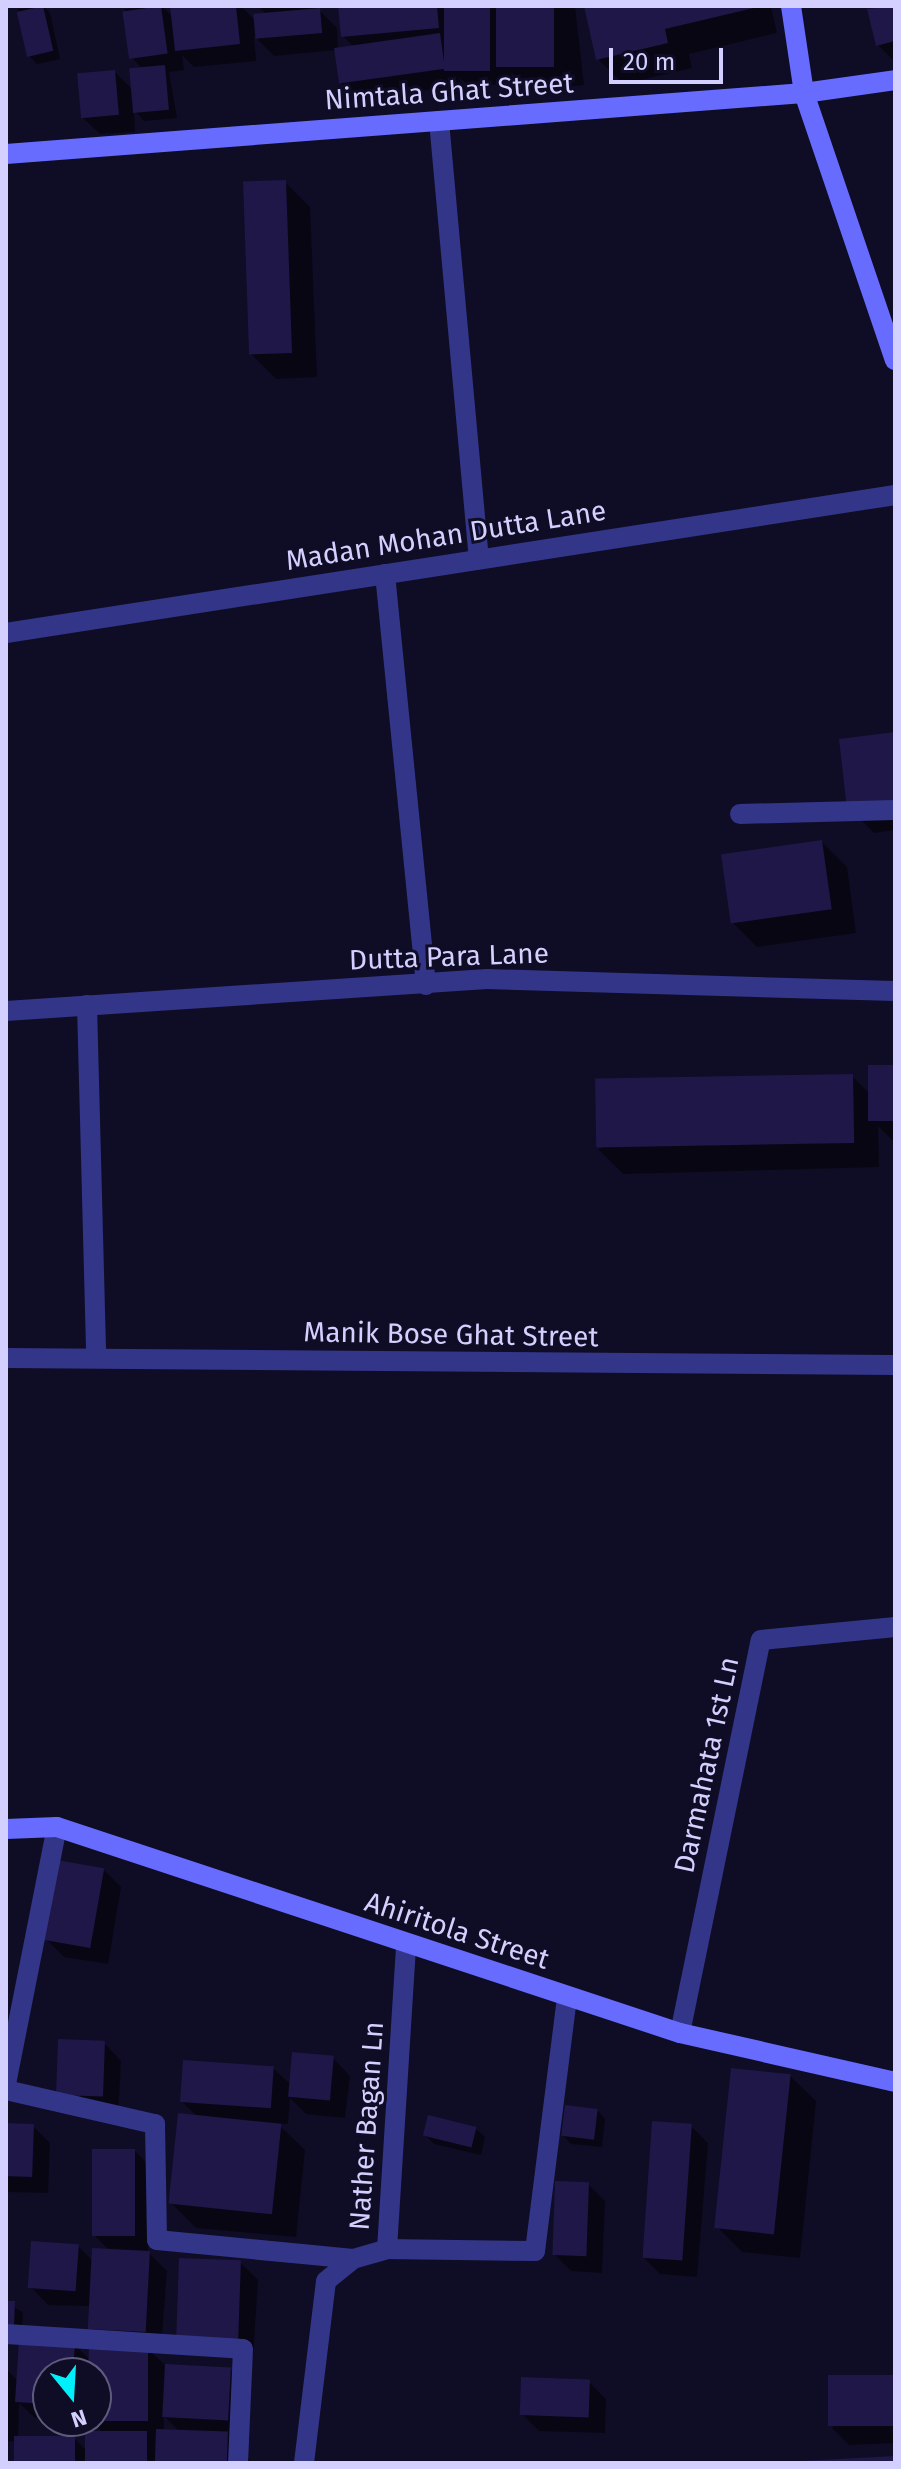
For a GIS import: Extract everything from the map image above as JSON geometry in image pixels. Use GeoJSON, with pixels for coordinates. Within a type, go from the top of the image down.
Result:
{"type":"FeatureCollection","features":[{"type":"Feature","properties":{"kind":"street"},"geometry":{"type":"LineString","coordinates":[[791,6],[804,93],[895,360]]}},
{"type":"Feature","properties":{"kind":"street","name":"Nimtala Ghat Street"},"geometry":{"type":"LineString","coordinates":[[6,154],[804,93],[895,80]]}},
{"type":"Feature","properties":{"kind":"street"},"geometry":{"type":"LineString","coordinates":[[439,121],[479,559]]}},
{"type":"Feature","properties":{"kind":"street","name":"Madan Mohan Dutta Lane"},"geometry":{"type":"LineString","coordinates":[[6,633],[895,495]]}},
{"type":"Feature","properties":{"kind":"street"},"geometry":{"type":"LineString","coordinates":[[385,574],[426,985]]}},
{"type":"Feature","properties":{"kind":"street"},"geometry":{"type":"LineString","coordinates":[[740,814],[895,810]]}},
{"type":"Feature","properties":{"kind":"street","name":"Dutta Para Lane"},"geometry":{"type":"LineString","coordinates":[[6,1011],[487,979],[895,991]]}},
{"type":"Feature","properties":{"kind":"street"},"geometry":{"type":"LineString","coordinates":[[87,1005],[96,1358]]}},
{"type":"Feature","properties":{"kind":"street","name":"Manik Bose Ghat Street"},"geometry":{"type":"LineString","coordinates":[[6,1358],[895,1365]]}},
{"type":"Feature","properties":{"kind":"street","name":"Darmahata 1st Ln"},"geometry":{"type":"LineString","coordinates":[[680,2033],[761,1640],[895,1627]]}},
{"type":"Feature","properties":{"kind":"street"},"geometry":{"type":"LineString","coordinates":[[6,2084],[57,1827]]}},
{"type":"Feature","properties":{"kind":"street","name":"Ahiritola Street"},"geometry":{"type":"LineString","coordinates":[[6,1829],[57,1827],[406,1945],[680,2033],[895,2082]]}},
{"type":"Feature","properties":{"kind":"street","name":"Nather Bagan Ln"},"geometry":{"type":"LineString","coordinates":[[304,2463],[326,2281],[353,2259],[387,2249],[406,1945]]}},
{"type":"Feature","properties":{"kind":"street"},"geometry":{"type":"LineString","coordinates":[[387,2249],[535,2251],[567,1996]]}},
{"type":"Feature","properties":{"kind":"street"},"geometry":{"type":"LineString","coordinates":[[6,2090],[155,2124],[157,2240],[353,2259]]}},
{"type":"Feature","properties":{"kind":"street"},"geometry":{"type":"LineString","coordinates":[[6,2334],[243,2349],[238,2463]]}},
{"type":"Feature","properties":{"kind":"building"},"geometry":{"type":"Polygon","coordinates":[[[43,6],[53,51],[27,57],[17,12],[43,6]]]}},
{"type":"Feature","properties":{"kind":"building"},"geometry":{"type":"Polygon","coordinates":[[[161,6],[168,54],[129,59],[122,11],[161,6]]]}},
{"type":"Feature","properties":{"kind":"building"},"geometry":{"type":"Polygon","coordinates":[[[170,6],[236,6],[240,44],[175,51],[170,6]]]}},
{"type":"Feature","properties":{"kind":"building"},"geometry":{"type":"Polygon","coordinates":[[[338,6],[437,6],[439,28],[341,37],[338,6]]]}},
{"type":"Feature","properties":{"kind":"building"},"geometry":{"type":"Polygon","coordinates":[[[444,6],[490,6],[490,71],[444,71],[444,6]]]}},
{"type":"Feature","properties":{"kind":"building"},"geometry":{"type":"Polygon","coordinates":[[[496,6],[554,6],[554,67],[496,67],[496,6]]]}},
{"type":"Feature","properties":{"kind":"building"},"geometry":{"type":"Polygon","coordinates":[[[584,6],[758,7],[665,29],[668,43],[596,60],[584,6]]]}},
{"type":"Feature","properties":{"kind":"building"},"geometry":{"type":"Polygon","coordinates":[[[895,6],[895,41],[876,46],[867,9],[895,6]]]}},
{"type":"Feature","properties":{"kind":"building"},"geometry":{"type":"Polygon","coordinates":[[[320,8],[322,33],[255,39],[253,14],[320,8]]]}},
{"type":"Feature","properties":{"kind":"building"},"geometry":{"type":"Polygon","coordinates":[[[440,33],[445,69],[339,84],[334,48],[440,33]]]}},
{"type":"Feature","properties":{"kind":"building"},"geometry":{"type":"Polygon","coordinates":[[[165,65],[169,110],[133,113],[129,68],[165,65]]]}},
{"type":"Feature","properties":{"kind":"building"},"geometry":{"type":"Polygon","coordinates":[[[115,70],[119,115],[81,118],[77,73],[115,70]]]}},
{"type":"Feature","properties":{"kind":"building"},"geometry":{"type":"Polygon","coordinates":[[[286,180],[292,353],[249,354],[243,182],[286,180]]]}},
{"type":"Feature","properties":{"kind":"building"},"geometry":{"type":"Polygon","coordinates":[[[895,732],[895,803],[847,809],[839,739],[895,732]]]}},
{"type":"Feature","properties":{"kind":"building"},"geometry":{"type":"Polygon","coordinates":[[[822,840],[832,909],[731,924],[721,854],[822,840]]]}},
{"type":"Feature","properties":{"kind":"building"},"geometry":{"type":"Polygon","coordinates":[[[868,1065],[895,1065],[895,1121],[868,1121],[868,1065]]]}},
{"type":"Feature","properties":{"kind":"building"},"geometry":{"type":"Polygon","coordinates":[[[853,1074],[854,1143],[596,1147],[595,1079],[853,1074]]]}},
{"type":"Feature","properties":{"kind":"building"},"geometry":{"type":"Polygon","coordinates":[[[57,1860],[104,1868],[90,1948],[43,1940],[57,1860]]]}},
{"type":"Feature","properties":{"kind":"building"},"geometry":{"type":"Polygon","coordinates":[[[58,2039],[105,2041],[103,2097],[56,2095],[58,2039]]]}},
{"type":"Feature","properties":{"kind":"building"},"geometry":{"type":"Polygon","coordinates":[[[292,2052],[334,2056],[330,2100],[288,2097],[292,2052]]]}},
{"type":"Feature","properties":{"kind":"building"},"geometry":{"type":"Polygon","coordinates":[[[183,2060],[274,2066],[271,2108],[180,2102],[183,2060]]]}},
{"type":"Feature","properties":{"kind":"building"},"geometry":{"type":"Polygon","coordinates":[[[731,2068],[791,2074],[774,2234],[714,2228],[731,2068]]]}},
{"type":"Feature","properties":{"kind":"building"},"geometry":{"type":"Polygon","coordinates":[[[565,2105],[598,2109],[594,2140],[561,2136],[565,2105]]]}},
{"type":"Feature","properties":{"kind":"building"},"geometry":{"type":"Polygon","coordinates":[[[178,2113],[281,2124],[272,2214],[168,2204],[178,2113]]]}},
{"type":"Feature","properties":{"kind":"building"},"geometry":{"type":"Polygon","coordinates":[[[428,2115],[477,2127],[471,2147],[423,2135],[428,2115]]]}},
{"type":"Feature","properties":{"kind":"building"},"geometry":{"type":"Polygon","coordinates":[[[652,2121],[692,2124],[682,2260],[642,2258],[652,2121]]]}},
{"type":"Feature","properties":{"kind":"building"},"geometry":{"type":"Polygon","coordinates":[[[6,2123],[34,2124],[32,2177],[6,2176],[6,2123]]]}},
{"type":"Feature","properties":{"kind":"building"},"geometry":{"type":"Polygon","coordinates":[[[92,2149],[135,2149],[135,2236],[92,2236],[92,2149]]]}},
{"type":"Feature","properties":{"kind":"building"},"geometry":{"type":"Polygon","coordinates":[[[555,2181],[589,2182],[586,2256],[552,2255],[555,2181]]]}},
{"type":"Feature","properties":{"kind":"building"},"geometry":{"type":"Polygon","coordinates":[[[31,2241],[79,2244],[76,2291],[28,2288],[31,2241]]]}},
{"type":"Feature","properties":{"kind":"building"},"geometry":{"type":"Polygon","coordinates":[[[92,2248],[150,2251],[146,2332],[88,2329],[92,2248]]]}},
{"type":"Feature","properties":{"kind":"building"},"geometry":{"type":"Polygon","coordinates":[[[179,2258],[241,2260],[238,2340],[176,2338],[179,2258]]]}},
{"type":"Feature","properties":{"kind":"building"},"geometry":{"type":"Polygon","coordinates":[[[6,2301],[15,2301],[14,2327],[6,2326],[6,2301]]]}},
{"type":"Feature","properties":{"kind":"building"},"geometry":{"type":"Polygon","coordinates":[[[19,2340],[75,2342],[74,2357],[32,2357],[32,2403],[15,2402],[19,2340]]]}},
{"type":"Feature","properties":{"kind":"building"},"geometry":{"type":"Polygon","coordinates":[[[89,2346],[148,2346],[148,2421],[112,2421],[112,2357],[89,2357],[89,2346]]]}},
{"type":"Feature","properties":{"kind":"building"},"geometry":{"type":"Polygon","coordinates":[[[165,2364],[231,2367],[228,2420],[162,2417],[165,2364]]]}},
{"type":"Feature","properties":{"kind":"building"},"geometry":{"type":"Polygon","coordinates":[[[828,2375],[895,2375],[895,2426],[828,2426],[828,2375]]]}},
{"type":"Feature","properties":{"kind":"building"},"geometry":{"type":"Polygon","coordinates":[[[521,2377],[590,2379],[589,2417],[520,2415],[521,2377]]]}},
{"type":"Feature","properties":{"kind":"building"},"geometry":{"type":"Polygon","coordinates":[[[156,2429],[228,2432],[227,2463],[155,2463],[156,2429]]]}},
{"type":"Feature","properties":{"kind":"building"},"geometry":{"type":"Polygon","coordinates":[[[112,2431],[147,2431],[147,2463],[85,2463],[85,2437],[112,2437],[112,2431]]]}},
{"type":"Feature","properties":{"kind":"building"},"geometry":{"type":"Polygon","coordinates":[[[14,2436],[75,2437],[75,2463],[14,2463],[14,2436]]]}},
{"type":"Feature","properties":{"kind":"building"},"geometry":{"type":"Polygon","coordinates":[[[895,2456],[895,2463],[801,2463],[801,2461],[895,2456]]]}}]}
